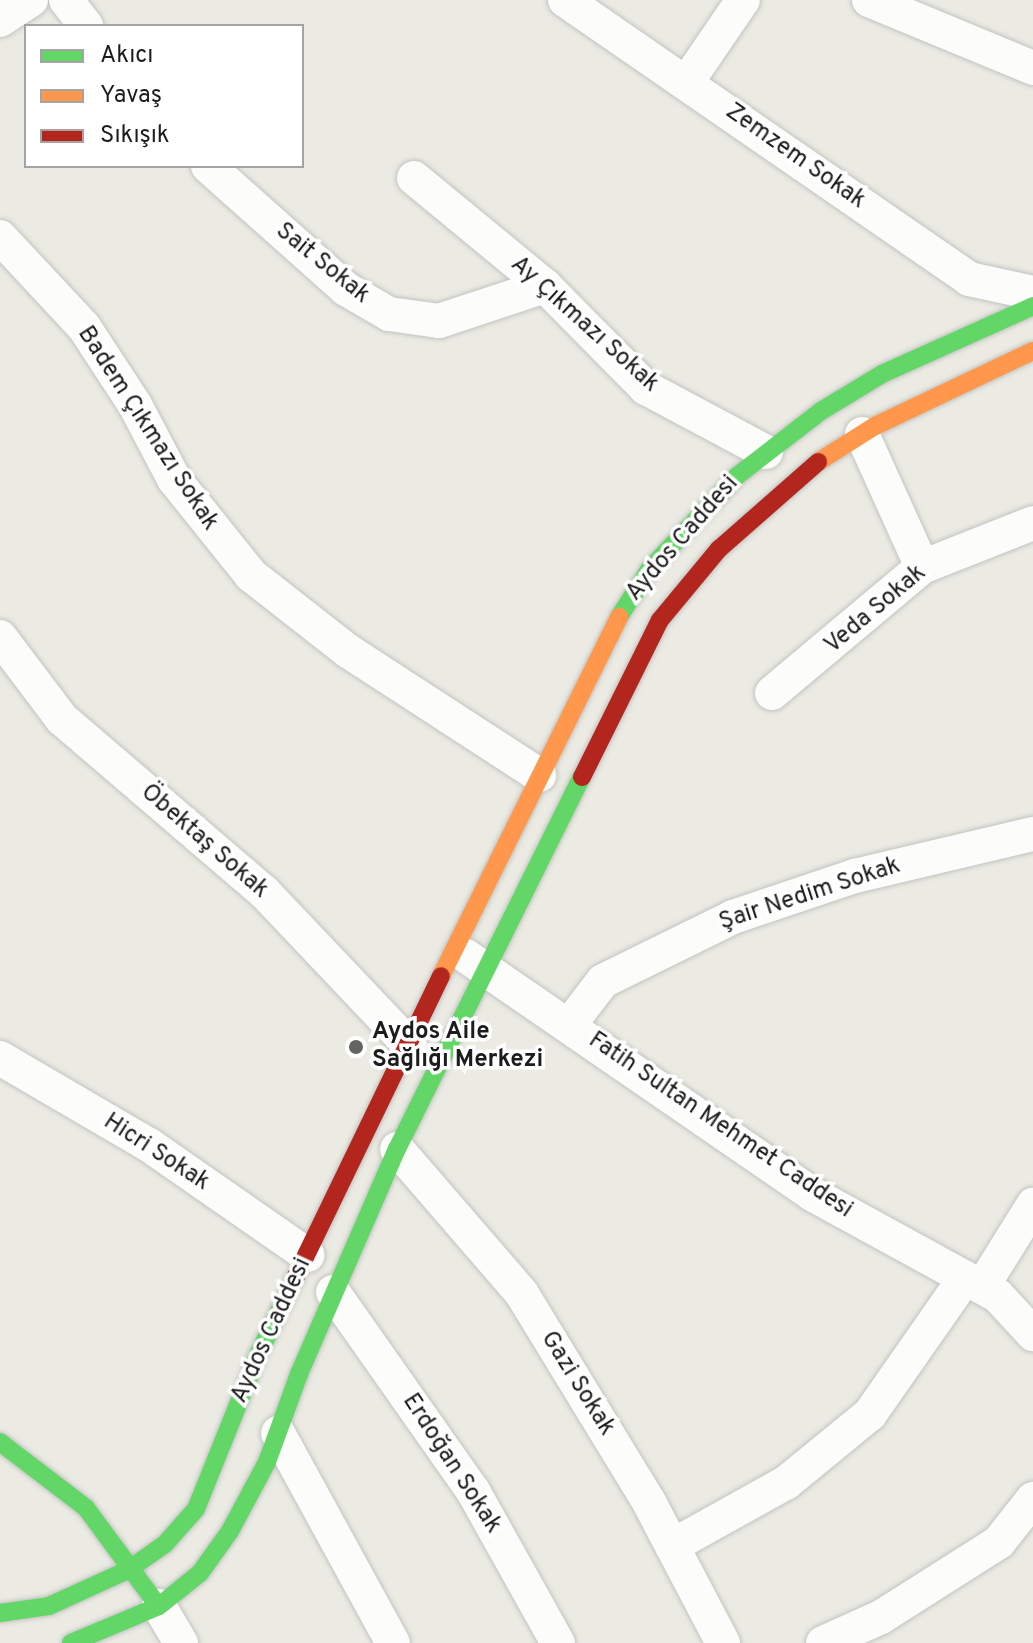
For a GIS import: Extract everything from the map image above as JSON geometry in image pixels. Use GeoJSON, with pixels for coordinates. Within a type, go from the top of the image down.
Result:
{"type":"FeatureCollection","features":[{"type":"Feature","properties":{"kind":"main road","name":"Aydos Caddesi"},"geometry":{"type":"LineString","coordinates":[[0,1613],[49,1606],[128,1570],[165,1544],[196,1509],[257,1357],[604,640],[640,583],[717,497],[766,452],[851,391],[1033,306]]}},
{"type":"Feature","properties":{"kind":"main road","name":"Aydos Caddesi"},"geometry":{"type":"LineString","coordinates":[[71,1643],[159,1606],[200,1573],[230,1531],[278,1433],[333,1292],[397,1149],[660,620],[719,549],[774,495],[862,434],[1033,351]]}},
{"type":"Feature","properties":{"kind":"main road"},"geometry":{"type":"LineString","coordinates":[[0,1442],[86,1508],[128,1570],[159,1606]]}},
{"type":"Feature","properties":{"kind":"street"},"geometry":{"type":"LineString","coordinates":[[0,20],[31,0]]}},
{"type":"Feature","properties":{"kind":"street"},"geometry":{"type":"LineString","coordinates":[[66,0],[84,24]]}},
{"type":"Feature","properties":{"kind":"street","name":"Zemzem Sokak"},"geometry":{"type":"LineString","coordinates":[[565,0],[969,279],[1033,293]]}},
{"type":"Feature","properties":{"kind":"street"},"geometry":{"type":"LineString","coordinates":[[687,82],[743,0]]}},
{"type":"Feature","properties":{"kind":"street"},"geometry":{"type":"LineString","coordinates":[[869,0],[1033,68]]}},
{"type":"Feature","properties":{"kind":"street","name":"Sait Sokak"},"geometry":{"type":"LineString","coordinates":[[210,168],[346,289],[389,314],[439,321],[545,286]]}},
{"type":"Feature","properties":{"kind":"street","name":"Ay Çıkmazı Sokak"},"geometry":{"type":"LineString","coordinates":[[414,178],[545,286],[646,388],[766,452]]}},
{"type":"Feature","properties":{"kind":"street","name":"Badem Çıkmazı Sokak"},"geometry":{"type":"LineString","coordinates":[[0,237],[84,327],[135,405],[174,479],[251,575],[348,651],[539,775]]}},
{"type":"Feature","properties":{"kind":"street"},"geometry":{"type":"LineString","coordinates":[[862,434],[922,567]]}},
{"type":"Feature","properties":{"kind":"street","name":"Veda Sokak"},"geometry":{"type":"LineString","coordinates":[[772,693],[922,567],[1033,523]]}},
{"type":"Feature","properties":{"kind":"street","name":"Öbektaş Sokak"},"geometry":{"type":"LineString","coordinates":[[0,637],[62,719],[264,892],[410,1046]]}},
{"type":"Feature","properties":{"kind":"street","name":"Şair Nedim Sokak"},"geometry":{"type":"LineString","coordinates":[[570,1024],[603,981],[733,917],[855,876],[1033,834]]}},
{"type":"Feature","properties":{"kind":"street"},"geometry":{"type":"LineString","coordinates":[[455,951],[489,967]]}},
{"type":"Feature","properties":{"kind":"street","name":"Fatih Sultan Mehmet Caddesi"},"geometry":{"type":"LineString","coordinates":[[489,967],[812,1194],[998,1296],[1033,1334]]}},
{"type":"Feature","properties":{"kind":"street","name":"Hicri Sokak"},"geometry":{"type":"LineString","coordinates":[[0,1058],[149,1145],[307,1255]]}},
{"type":"Feature","properties":{"kind":"street","name":"Gazi Sokak"},"geometry":{"type":"LineString","coordinates":[[397,1149],[522,1294],[672,1546],[723,1643]]}},
{"type":"Feature","properties":{"kind":"street"},"geometry":{"type":"LineString","coordinates":[[672,1546],[787,1482],[870,1414],[1033,1205]]}},
{"type":"Feature","properties":{"kind":"street","name":"Erdoğan Sokak"},"geometry":{"type":"LineString","coordinates":[[333,1292],[473,1491],[558,1643]]}},
{"type":"Feature","properties":{"kind":"street"},"geometry":{"type":"LineString","coordinates":[[278,1433],[393,1643]]}},
{"type":"Feature","properties":{"kind":"street"},"geometry":{"type":"LineString","coordinates":[[823,1643],[881,1617],[999,1542],[1033,1499]]}},
{"type":"Feature","properties":{"kind":"street"},"geometry":{"type":"LineString","coordinates":[[159,1606],[181,1643]]}},
{"type":"Feature","properties":{"kind":"traffic: fast"},"geometry":{"type":"LineString","coordinates":[[619,617],[649,570],[737,476],[821,411],[882,374],[1033,306]]}},
{"type":"Feature","properties":{"kind":"traffic: fast"},"geometry":{"type":"LineString","coordinates":[[71,1643],[159,1606],[200,1573],[230,1531],[267,1462],[299,1374],[397,1149],[582,777]]}},
{"type":"Feature","properties":{"kind":"traffic: fast"},"geometry":{"type":"LineString","coordinates":[[0,1613],[49,1606],[128,1570],[165,1544],[196,1509],[257,1357],[296,1276]]}},
{"type":"Feature","properties":{"kind":"traffic: fast"},"geometry":{"type":"LineString","coordinates":[[0,1442],[86,1508],[153,1599]]}},
{"type":"Feature","properties":{"kind":"traffic: slow"},"geometry":{"type":"LineString","coordinates":[[818,462],[875,426],[1033,351]]}},
{"type":"Feature","properties":{"kind":"traffic: slow"},"geometry":{"type":"LineString","coordinates":[[441,976],[619,617]]}},
{"type":"Feature","properties":{"kind":"traffic: jam"},"geometry":{"type":"LineString","coordinates":[[582,777],[660,620],[719,549],[818,462]]}},
{"type":"Feature","properties":{"kind":"traffic: jam"},"geometry":{"type":"LineString","coordinates":[[296,1276],[441,976]]}},
{"type":"Feature","properties":{"kind":"place","name":"Aydos Aile Sağlığı Merkezi"},"geometry":{"type":"Point","coordinates":[356,1047]}}]}
